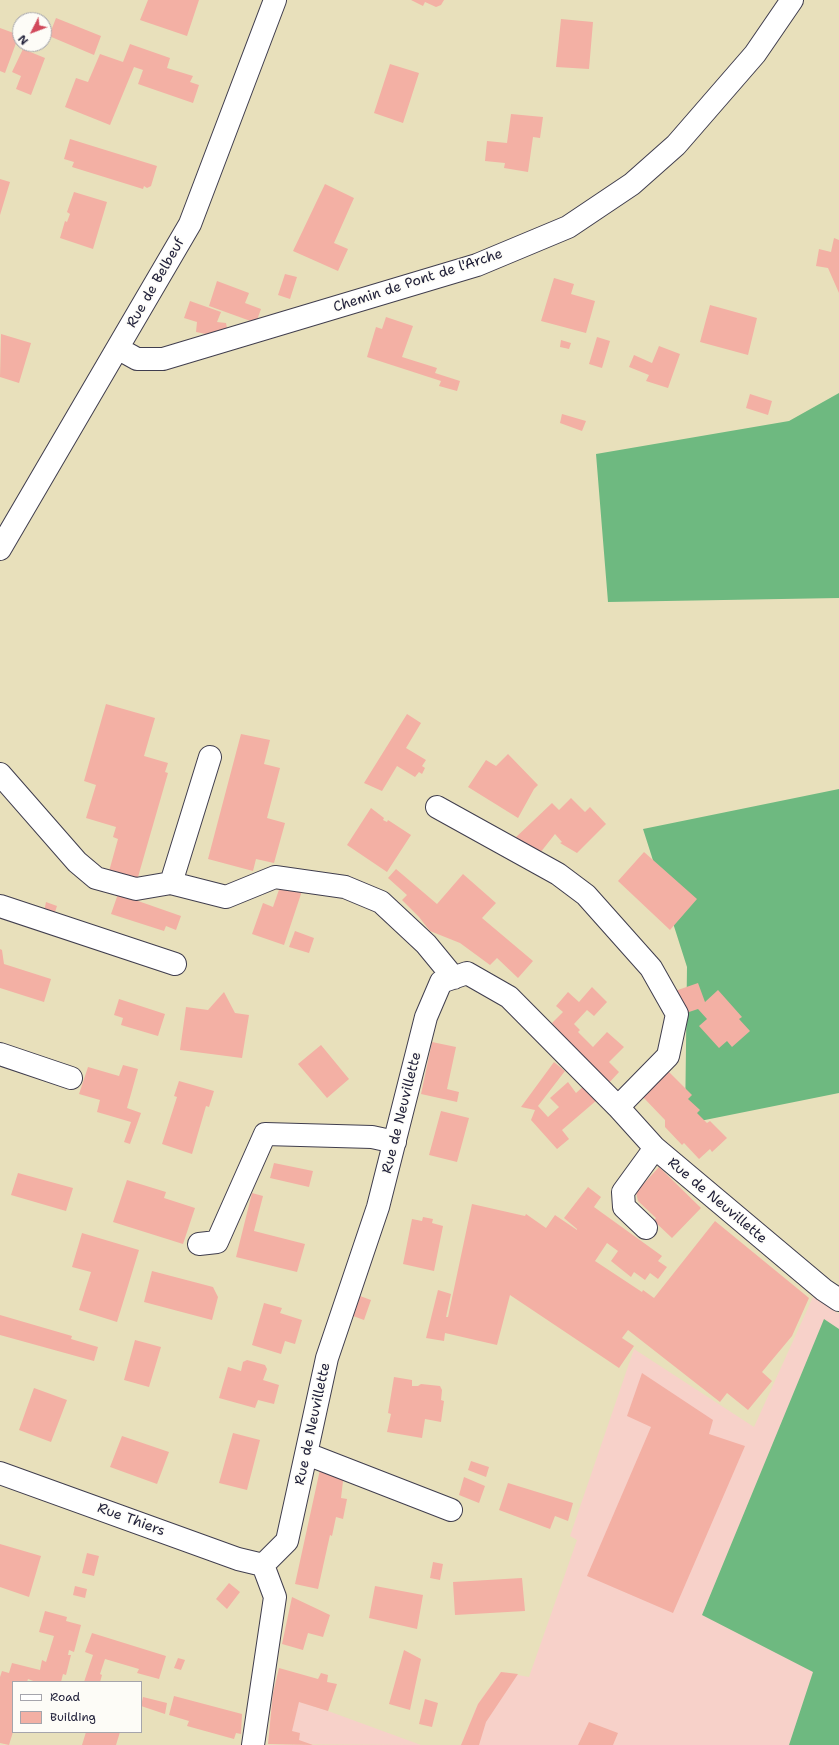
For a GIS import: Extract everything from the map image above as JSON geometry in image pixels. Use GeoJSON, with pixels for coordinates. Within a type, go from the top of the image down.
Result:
{"type":"FeatureCollection","features":[{"type":"Feature","properties":{"kind":"street","name":"Rue de Belbeuf"},"geometry":{"type":"LineString","coordinates":[[0,549],[54,453],[119,349],[190,224],[275,0]]}},
{"type":"Feature","properties":{"kind":"street","name":"Chemin de Pont de l'Arche"},"geometry":{"type":"LineString","coordinates":[[119,349],[137,359],[163,359],[477,264],[568,227],[632,184],[676,145],[755,54],[792,0]]}},
{"type":"Feature","properties":{"kind":"street"},"geometry":{"type":"LineString","coordinates":[[170,883],[210,757]]}},
{"type":"Feature","properties":{"kind":"street"},"geometry":{"type":"LineString","coordinates":[[0,774],[77,862],[96,878],[136,890],[170,883],[226,897],[275,877],[345,887],[381,902],[426,944],[454,978]]}},
{"type":"Feature","properties":{"kind":"street"},"geometry":{"type":"LineString","coordinates":[[437,807],[558,874],[581,891],[651,968],[678,1014],[668,1056],[618,1107]]}},
{"type":"Feature","properties":{"kind":"street"},"geometry":{"type":"LineString","coordinates":[[0,906],[175,964]]}},
{"type":"Feature","properties":{"kind":"street","name":"Rue de Neuvillette"},"geometry":{"type":"LineString","coordinates":[[263,1565],[287,1541],[327,1358],[378,1207],[426,1017],[441,982],[467,974],[508,997],[618,1107],[655,1148],[824,1290],[839,1300]]}},
{"type":"Feature","properties":{"kind":"street"},"geometry":{"type":"LineString","coordinates":[[0,1054],[71,1078]]}},
{"type":"Feature","properties":{"kind":"street"},"geometry":{"type":"LineString","coordinates":[[199,1244],[217,1242],[264,1134],[372,1137],[395,1142]]}},
{"type":"Feature","properties":{"kind":"street"},"geometry":{"type":"LineString","coordinates":[[646,1228],[624,1207],[623,1192],[655,1148]]}},
{"type":"Feature","properties":{"kind":"street"},"geometry":{"type":"LineString","coordinates":[[307,1454],[451,1510]]}},
{"type":"Feature","properties":{"kind":"street","name":"Rue Thiers"},"geometry":{"type":"LineString","coordinates":[[0,1473],[238,1559],[263,1565]]}},
{"type":"Feature","properties":{"kind":"street"},"geometry":{"type":"LineString","coordinates":[[253,1745],[275,1597],[263,1565]]}},
{"type":"Feature","properties":{"kind":"shaded area"},"geometry":{"type":"Polygon","coordinates":[[[813,1297],[839,1314],[839,1745],[461,1745],[478,1704],[501,1672],[529,1677],[577,1540],[570,1536],[634,1349],[754,1427],[813,1297]]]}},
{"type":"Feature","properties":{"kind":"shaded area"},"geometry":{"type":"Polygon","coordinates":[[[273,1693],[328,1711],[421,1745],[268,1744],[273,1693]]]}},
{"type":"Feature","properties":{"kind":"green space"},"geometry":{"type":"Polygon","coordinates":[[[839,393],[839,598],[608,602],[596,454],[789,421],[839,393]]]}},
{"type":"Feature","properties":{"kind":"green space"},"geometry":{"type":"Polygon","coordinates":[[[839,789],[839,1093],[685,1124],[687,967],[643,829],[839,789]]]}},
{"type":"Feature","properties":{"kind":"green space"},"geometry":{"type":"Polygon","coordinates":[[[824,1319],[839,1329],[839,1745],[789,1745],[813,1672],[702,1615],[824,1319]]]}},
{"type":"Feature","properties":{"kind":"building"},"geometry":{"type":"Polygon","coordinates":[[[148,0],[199,0],[187,36],[140,20],[148,0]]]}},
{"type":"Feature","properties":{"kind":"building"},"geometry":{"type":"Polygon","coordinates":[[[411,0],[444,0],[441,5],[436,7],[425,2],[423,6],[411,0]]]}},
{"type":"Feature","properties":{"kind":"building"},"geometry":{"type":"Polygon","coordinates":[[[56,18],[101,36],[94,55],[52,37],[52,28],[56,18]]]}},
{"type":"Feature","properties":{"kind":"building"},"geometry":{"type":"Polygon","coordinates":[[[561,19],[593,22],[589,69],[556,67],[561,19]]]}},
{"type":"Feature","properties":{"kind":"building"},"geometry":{"type":"Polygon","coordinates":[[[0,28],[12,32],[13,52],[5,73],[0,71],[0,28]]]}},
{"type":"Feature","properties":{"kind":"building"},"geometry":{"type":"Polygon","coordinates":[[[130,44],[170,58],[167,68],[193,76],[190,82],[199,85],[193,103],[138,84],[143,70],[134,67],[110,125],[65,107],[76,78],[88,82],[100,54],[123,62],[130,44]]]}},
{"type":"Feature","properties":{"kind":"building"},"geometry":{"type":"Polygon","coordinates":[[[22,52],[30,52],[45,58],[31,95],[16,89],[21,76],[12,72],[22,52]]]}},
{"type":"Feature","properties":{"kind":"building"},"geometry":{"type":"Polygon","coordinates":[[[390,64],[419,73],[403,123],[374,113],[390,64]]]}},
{"type":"Feature","properties":{"kind":"building"},"geometry":{"type":"Polygon","coordinates":[[[511,114],[543,117],[540,138],[533,137],[528,172],[504,168],[505,163],[485,161],[487,141],[507,143],[511,114]]]}},
{"type":"Feature","properties":{"kind":"building"},"geometry":{"type":"Polygon","coordinates":[[[70,139],[157,166],[151,186],[147,188],[144,186],[143,189],[72,167],[74,162],[64,159],[70,139]]]}},
{"type":"Feature","properties":{"kind":"building"},"geometry":{"type":"Polygon","coordinates":[[[0,179],[10,182],[0,215],[0,179]]]}},
{"type":"Feature","properties":{"kind":"building"},"geometry":{"type":"Polygon","coordinates":[[[325,184],[354,198],[334,243],[348,249],[338,271],[293,251],[325,184]]]}},
{"type":"Feature","properties":{"kind":"building"},"geometry":{"type":"Polygon","coordinates":[[[74,192],[107,202],[93,249],[60,238],[65,221],[67,222],[70,214],[67,212],[74,192]]]}},
{"type":"Feature","properties":{"kind":"building"},"geometry":{"type":"Polygon","coordinates":[[[834,238],[839,240],[839,293],[828,268],[816,266],[819,249],[831,252],[834,238]]]}},
{"type":"Feature","properties":{"kind":"building"},"geometry":{"type":"Polygon","coordinates":[[[285,274],[297,277],[290,299],[278,295],[285,274]]]}},
{"type":"Feature","properties":{"kind":"building"},"geometry":{"type":"Polygon","coordinates":[[[554,278],[574,284],[571,294],[595,301],[586,333],[541,321],[554,278]]]}},
{"type":"Feature","properties":{"kind":"building"},"geometry":{"type":"Polygon","coordinates":[[[217,281],[249,293],[245,303],[261,309],[256,323],[209,306],[217,281]]]}},
{"type":"Feature","properties":{"kind":"building"},"geometry":{"type":"Polygon","coordinates":[[[190,301],[221,312],[217,322],[226,323],[228,333],[211,335],[196,332],[197,322],[184,318],[190,301]]]}},
{"type":"Feature","properties":{"kind":"building"},"geometry":{"type":"Polygon","coordinates":[[[710,305],[757,318],[748,355],[700,342],[710,305]]]}},
{"type":"Feature","properties":{"kind":"building"},"geometry":{"type":"Polygon","coordinates":[[[386,317],[413,326],[402,357],[437,368],[435,373],[460,381],[457,391],[439,386],[441,381],[367,357],[376,327],[382,329],[386,317]]]}},
{"type":"Feature","properties":{"kind":"building"},"geometry":{"type":"Polygon","coordinates":[[[1,334],[31,343],[19,383],[0,377],[1,334]]]}},
{"type":"Feature","properties":{"kind":"building"},"geometry":{"type":"Polygon","coordinates":[[[597,337],[610,341],[602,368],[589,364],[597,337]]]}},
{"type":"Feature","properties":{"kind":"building"},"geometry":{"type":"Polygon","coordinates":[[[561,340],[571,343],[569,349],[560,347],[561,340]]]}},
{"type":"Feature","properties":{"kind":"building"},"geometry":{"type":"Polygon","coordinates":[[[659,346],[680,354],[668,388],[646,381],[649,375],[629,367],[634,355],[652,363],[659,346]]]}},
{"type":"Feature","properties":{"kind":"building"},"geometry":{"type":"Polygon","coordinates":[[[750,394],[772,401],[768,415],[746,408],[750,394]]]}},
{"type":"Feature","properties":{"kind":"building"},"geometry":{"type":"Polygon","coordinates":[[[562,414],[586,421],[582,431],[560,423],[562,414]]]}},
{"type":"Feature","properties":{"kind":"building"},"geometry":{"type":"Polygon","coordinates":[[[106,704],[155,718],[144,756],[168,763],[165,772],[168,773],[136,884],[108,875],[118,839],[113,837],[116,827],[86,818],[96,785],[84,781],[106,704]]]}},
{"type":"Feature","properties":{"kind":"building"},"geometry":{"type":"Polygon","coordinates":[[[407,714],[421,723],[406,748],[426,760],[422,766],[425,768],[422,774],[419,772],[415,777],[397,766],[382,791],[364,783],[407,714]]]}},
{"type":"Feature","properties":{"kind":"building"},"geometry":{"type":"Polygon","coordinates":[[[241,734],[270,740],[264,764],[280,768],[267,818],[285,823],[274,863],[256,859],[253,871],[208,859],[241,734]]]}},
{"type":"Feature","properties":{"kind":"building"},"geometry":{"type":"Polygon","coordinates":[[[508,754],[538,785],[534,789],[518,818],[468,787],[486,760],[496,766],[508,754]]]}},
{"type":"Feature","properties":{"kind":"building"},"geometry":{"type":"Polygon","coordinates":[[[571,798],[585,812],[590,807],[606,824],[577,853],[560,843],[562,842],[555,834],[540,853],[514,839],[552,803],[559,810],[571,798]]]}},
{"type":"Feature","properties":{"kind":"building"},"geometry":{"type":"Polygon","coordinates":[[[371,808],[384,818],[383,820],[387,822],[388,820],[411,835],[387,872],[347,845],[371,808]]]}},
{"type":"Feature","properties":{"kind":"building"},"geometry":{"type":"Polygon","coordinates":[[[644,852],[697,899],[670,930],[618,881],[644,852]]]}},
{"type":"Feature","properties":{"kind":"building"},"geometry":{"type":"Polygon","coordinates":[[[396,869],[437,904],[463,874],[496,903],[482,918],[533,961],[518,978],[497,958],[490,965],[460,943],[430,931],[419,917],[402,900],[407,895],[388,878],[396,869]]]}},
{"type":"Feature","properties":{"kind":"building"},"geometry":{"type":"Polygon","coordinates":[[[281,884],[302,891],[284,945],[252,934],[263,903],[273,907],[281,884]]]}},
{"type":"Feature","properties":{"kind":"building"},"geometry":{"type":"Polygon","coordinates":[[[118,894],[181,916],[176,930],[166,926],[164,931],[111,914],[118,894]]]}},
{"type":"Feature","properties":{"kind":"building"},"geometry":{"type":"Polygon","coordinates":[[[46,902],[57,906],[54,915],[44,912],[46,902]]]}},
{"type":"Feature","properties":{"kind":"building"},"geometry":{"type":"Polygon","coordinates":[[[295,931],[314,938],[309,953],[289,947],[295,931]]]}},
{"type":"Feature","properties":{"kind":"building"},"geometry":{"type":"Polygon","coordinates":[[[0,949],[2,950],[4,964],[51,979],[44,1002],[0,988],[0,949]]]}},
{"type":"Feature","properties":{"kind":"building"},"geometry":{"type":"Polygon","coordinates":[[[698,983],[705,1002],[718,990],[742,1017],[739,1019],[750,1031],[732,1047],[727,1041],[719,1048],[699,1026],[707,1019],[698,1009],[683,1014],[675,991],[698,983]]]}},
{"type":"Feature","properties":{"kind":"building"},"geometry":{"type":"Polygon","coordinates":[[[592,987],[607,1002],[594,1016],[587,1010],[574,1024],[580,1030],[578,1032],[593,1047],[607,1032],[624,1047],[609,1062],[619,1072],[608,1084],[552,1023],[563,1012],[556,1006],[568,992],[579,1002],[592,987]]]}},
{"type":"Feature","properties":{"kind":"building"},"geometry":{"type":"Polygon","coordinates":[[[224,992],[235,1013],[249,1015],[242,1058],[180,1050],[186,1007],[208,1010],[224,992]]]}},
{"type":"Feature","properties":{"kind":"building"},"geometry":{"type":"Polygon","coordinates":[[[119,999],[165,1014],[158,1036],[121,1025],[123,1018],[114,1015],[119,999]]]}},
{"type":"Feature","properties":{"kind":"building"},"geometry":{"type":"Polygon","coordinates":[[[432,1042],[456,1047],[447,1089],[459,1092],[457,1102],[421,1094],[432,1042]]]}},
{"type":"Feature","properties":{"kind":"building"},"geometry":{"type":"Polygon","coordinates":[[[321,1045],[349,1079],[327,1098],[298,1064],[321,1045]]]}},
{"type":"Feature","properties":{"kind":"building"},"geometry":{"type":"Polygon","coordinates":[[[554,1062],[565,1071],[538,1106],[548,1117],[559,1107],[550,1098],[568,1082],[576,1093],[585,1085],[597,1100],[562,1130],[569,1139],[557,1149],[531,1120],[535,1110],[521,1107],[554,1062]]]}},
{"type":"Feature","properties":{"kind":"building"},"geometry":{"type":"Polygon","coordinates":[[[123,1065],[138,1069],[127,1108],[141,1113],[130,1144],[124,1142],[131,1122],[97,1112],[100,1100],[79,1094],[88,1067],[119,1076],[123,1065]]]}},
{"type":"Feature","properties":{"kind":"building"},"geometry":{"type":"Polygon","coordinates":[[[668,1071],[692,1095],[688,1099],[700,1110],[697,1113],[707,1123],[710,1121],[727,1138],[712,1152],[710,1149],[699,1159],[684,1143],[682,1145],[665,1127],[665,1120],[642,1096],[668,1071]]]}},
{"type":"Feature","properties":{"kind":"building"},"geometry":{"type":"Polygon","coordinates":[[[179,1081],[214,1091],[209,1107],[206,1106],[192,1154],[162,1144],[177,1097],[174,1096],[179,1081]]]}},
{"type":"Feature","properties":{"kind":"building"},"geometry":{"type":"Polygon","coordinates":[[[441,1111],[469,1118],[457,1162],[429,1155],[441,1111]]]}},
{"type":"Feature","properties":{"kind":"building"},"geometry":{"type":"Polygon","coordinates":[[[274,1163],[313,1171],[309,1187],[270,1178],[274,1163]]]}},
{"type":"Feature","properties":{"kind":"building"},"geometry":{"type":"Polygon","coordinates":[[[659,1167],[701,1208],[672,1238],[654,1221],[656,1218],[638,1201],[636,1192],[659,1167]]]}},
{"type":"Feature","properties":{"kind":"building"},"geometry":{"type":"Polygon","coordinates":[[[18,1173],[73,1188],[66,1211],[11,1195],[18,1173]]]}},
{"type":"Feature","properties":{"kind":"building"},"geometry":{"type":"Polygon","coordinates":[[[127,1180],[166,1192],[164,1198],[195,1208],[183,1244],[113,1222],[127,1180]]]}},
{"type":"Feature","properties":{"kind":"building"},"geometry":{"type":"Polygon","coordinates":[[[588,1187],[601,1197],[594,1207],[662,1256],[658,1261],[667,1267],[658,1279],[650,1273],[645,1280],[634,1272],[631,1277],[611,1261],[618,1251],[607,1243],[595,1261],[642,1292],[643,1290],[654,1298],[715,1221],[809,1298],[792,1336],[762,1372],[772,1381],[748,1410],[727,1393],[720,1402],[628,1330],[622,1338],[634,1346],[619,1368],[510,1295],[497,1345],[445,1333],[444,1341],[426,1338],[438,1290],[451,1294],[446,1317],[448,1317],[472,1204],[525,1216],[526,1214],[546,1228],[555,1215],[577,1230],[564,1218],[588,1187]]]}},
{"type":"Feature","properties":{"kind":"building"},"geometry":{"type":"Polygon","coordinates":[[[252,1193],[263,1196],[254,1231],[305,1244],[297,1272],[236,1257],[252,1193]]]}},
{"type":"Feature","properties":{"kind":"building"},"geometry":{"type":"Polygon","coordinates":[[[423,1217],[433,1219],[432,1223],[443,1226],[434,1271],[403,1264],[412,1219],[422,1221],[423,1217]]]}},
{"type":"Feature","properties":{"kind":"building"},"geometry":{"type":"Polygon","coordinates":[[[82,1233],[139,1250],[117,1322],[79,1310],[91,1272],[72,1267],[82,1233]]]}},
{"type":"Feature","properties":{"kind":"building"},"geometry":{"type":"Polygon","coordinates":[[[152,1271],[213,1287],[218,1297],[212,1320],[144,1302],[152,1271]]]}},
{"type":"Feature","properties":{"kind":"building"},"geometry":{"type":"Polygon","coordinates":[[[360,1296],[371,1300],[364,1320],[353,1316],[360,1296]]]}},
{"type":"Feature","properties":{"kind":"building"},"geometry":{"type":"Polygon","coordinates":[[[264,1303],[282,1308],[280,1313],[302,1320],[295,1344],[285,1341],[281,1354],[252,1345],[264,1303]]]}},
{"type":"Feature","properties":{"kind":"building"},"geometry":{"type":"Polygon","coordinates":[[[0,1315],[72,1336],[71,1339],[98,1347],[94,1361],[0,1335],[0,1315]]]}},
{"type":"Feature","properties":{"kind":"building"},"geometry":{"type":"Polygon","coordinates":[[[135,1340],[161,1347],[149,1387],[124,1380],[135,1340]]]}},
{"type":"Feature","properties":{"kind":"building"},"geometry":{"type":"Polygon","coordinates":[[[247,1360],[265,1365],[267,1369],[263,1380],[279,1385],[274,1404],[258,1400],[255,1408],[219,1398],[228,1367],[241,1371],[243,1362],[247,1360]]]}},
{"type":"Feature","properties":{"kind":"building"},"geometry":{"type":"Polygon","coordinates":[[[642,1373],[713,1420],[709,1434],[745,1446],[673,1613],[587,1576],[651,1427],[627,1416],[642,1373]]]}},
{"type":"Feature","properties":{"kind":"building"},"geometry":{"type":"Polygon","coordinates":[[[394,1377],[412,1380],[412,1386],[418,1386],[421,1384],[440,1386],[442,1390],[441,1400],[444,1401],[441,1422],[425,1419],[422,1438],[387,1432],[391,1414],[388,1413],[394,1377]]]}},
{"type":"Feature","properties":{"kind":"building"},"geometry":{"type":"Polygon","coordinates":[[[34,1388],[67,1400],[51,1442],[19,1430],[34,1388]]]}},
{"type":"Feature","properties":{"kind":"building"},"geometry":{"type":"Polygon","coordinates":[[[233,1433],[260,1440],[247,1490],[219,1483],[233,1433]]]}},
{"type":"Feature","properties":{"kind":"building"},"geometry":{"type":"Polygon","coordinates":[[[122,1436],[169,1452],[157,1484],[110,1467],[122,1436]]]}},
{"type":"Feature","properties":{"kind":"building"},"geometry":{"type":"Polygon","coordinates":[[[471,1461],[489,1467],[486,1477],[468,1470],[471,1461]]]}},
{"type":"Feature","properties":{"kind":"building"},"geometry":{"type":"Polygon","coordinates":[[[321,1465],[344,1473],[341,1498],[347,1499],[343,1519],[336,1517],[332,1536],[330,1535],[318,1589],[295,1584],[321,1465]]]}},
{"type":"Feature","properties":{"kind":"building"},"geometry":{"type":"Polygon","coordinates":[[[464,1477],[485,1486],[479,1503],[459,1495],[464,1477]]]}},
{"type":"Feature","properties":{"kind":"building"},"geometry":{"type":"Polygon","coordinates":[[[508,1483],[573,1503],[568,1521],[555,1516],[550,1529],[499,1510],[508,1483]]]}},
{"type":"Feature","properties":{"kind":"building"},"geometry":{"type":"Polygon","coordinates":[[[0,1544],[41,1556],[29,1597],[0,1587],[0,1544]]]}},
{"type":"Feature","properties":{"kind":"building"},"geometry":{"type":"Polygon","coordinates":[[[87,1553],[99,1556],[94,1576],[82,1573],[87,1553]]]}},
{"type":"Feature","properties":{"kind":"building"},"geometry":{"type":"Polygon","coordinates":[[[433,1562],[443,1564],[440,1580],[430,1578],[433,1562]]]}},
{"type":"Feature","properties":{"kind":"building"},"geometry":{"type":"Polygon","coordinates":[[[522,1578],[525,1611],[455,1615],[453,1582],[522,1578]]]}},
{"type":"Feature","properties":{"kind":"building"},"geometry":{"type":"Polygon","coordinates":[[[229,1583],[240,1592],[227,1609],[216,1599],[229,1583]]]}},
{"type":"Feature","properties":{"kind":"building"},"geometry":{"type":"Polygon","coordinates":[[[75,1586],[87,1589],[85,1598],[73,1595],[75,1586]]]}},
{"type":"Feature","properties":{"kind":"building"},"geometry":{"type":"Polygon","coordinates":[[[375,1586],[423,1595],[417,1629],[369,1618],[375,1586]]]}},
{"type":"Feature","properties":{"kind":"building"},"geometry":{"type":"Polygon","coordinates":[[[292,1597],[330,1615],[323,1637],[308,1633],[303,1650],[282,1644],[292,1597]]]}},
{"type":"Feature","properties":{"kind":"building"},"geometry":{"type":"Polygon","coordinates":[[[45,1611],[67,1617],[66,1621],[81,1625],[74,1652],[69,1650],[68,1655],[71,1655],[66,1675],[63,1674],[61,1681],[33,1681],[28,1679],[27,1681],[12,1681],[13,1733],[9,1745],[0,1743],[0,1677],[2,1671],[9,1673],[12,1663],[40,1670],[42,1660],[46,1662],[54,1636],[39,1632],[45,1611]]]}},
{"type":"Feature","properties":{"kind":"building"},"geometry":{"type":"Polygon","coordinates":[[[92,1633],[166,1656],[159,1679],[137,1673],[139,1669],[105,1659],[100,1674],[102,1675],[100,1681],[84,1681],[93,1655],[85,1652],[92,1633]]]}},
{"type":"Feature","properties":{"kind":"building"},"geometry":{"type":"Polygon","coordinates":[[[404,1650],[421,1659],[410,1710],[389,1704],[404,1650]]]}},
{"type":"Feature","properties":{"kind":"building"},"geometry":{"type":"Polygon","coordinates":[[[178,1658],[185,1660],[181,1670],[174,1668],[178,1658]]]}},
{"type":"Feature","properties":{"kind":"building"},"geometry":{"type":"Polygon","coordinates":[[[279,1668],[318,1679],[321,1673],[328,1675],[327,1682],[337,1684],[328,1711],[299,1702],[292,1731],[300,1733],[299,1740],[313,1745],[268,1744],[273,1693],[279,1668]]]}},
{"type":"Feature","properties":{"kind":"building"},"geometry":{"type":"Polygon","coordinates":[[[501,1672],[518,1674],[486,1722],[479,1745],[461,1745],[478,1704],[501,1672]]]}},
{"type":"Feature","properties":{"kind":"building"},"geometry":{"type":"Polygon","coordinates":[[[174,1696],[242,1714],[241,1734],[236,1733],[234,1739],[187,1726],[189,1721],[169,1715],[174,1696]]]}},
{"type":"Feature","properties":{"kind":"building"},"geometry":{"type":"Polygon","coordinates":[[[143,1697],[167,1703],[165,1714],[142,1706],[143,1697]]]}},
{"type":"Feature","properties":{"kind":"building"},"geometry":{"type":"Polygon","coordinates":[[[425,1699],[438,1703],[432,1727],[419,1724],[425,1699]]]}},
{"type":"Feature","properties":{"kind":"building"},"geometry":{"type":"Polygon","coordinates":[[[589,1722],[618,1733],[613,1745],[578,1745],[589,1722]]]}},
{"type":"Feature","properties":{"kind":"building"},"geometry":{"type":"Polygon","coordinates":[[[86,1733],[120,1733],[116,1745],[82,1745],[86,1733]]]}}]}
